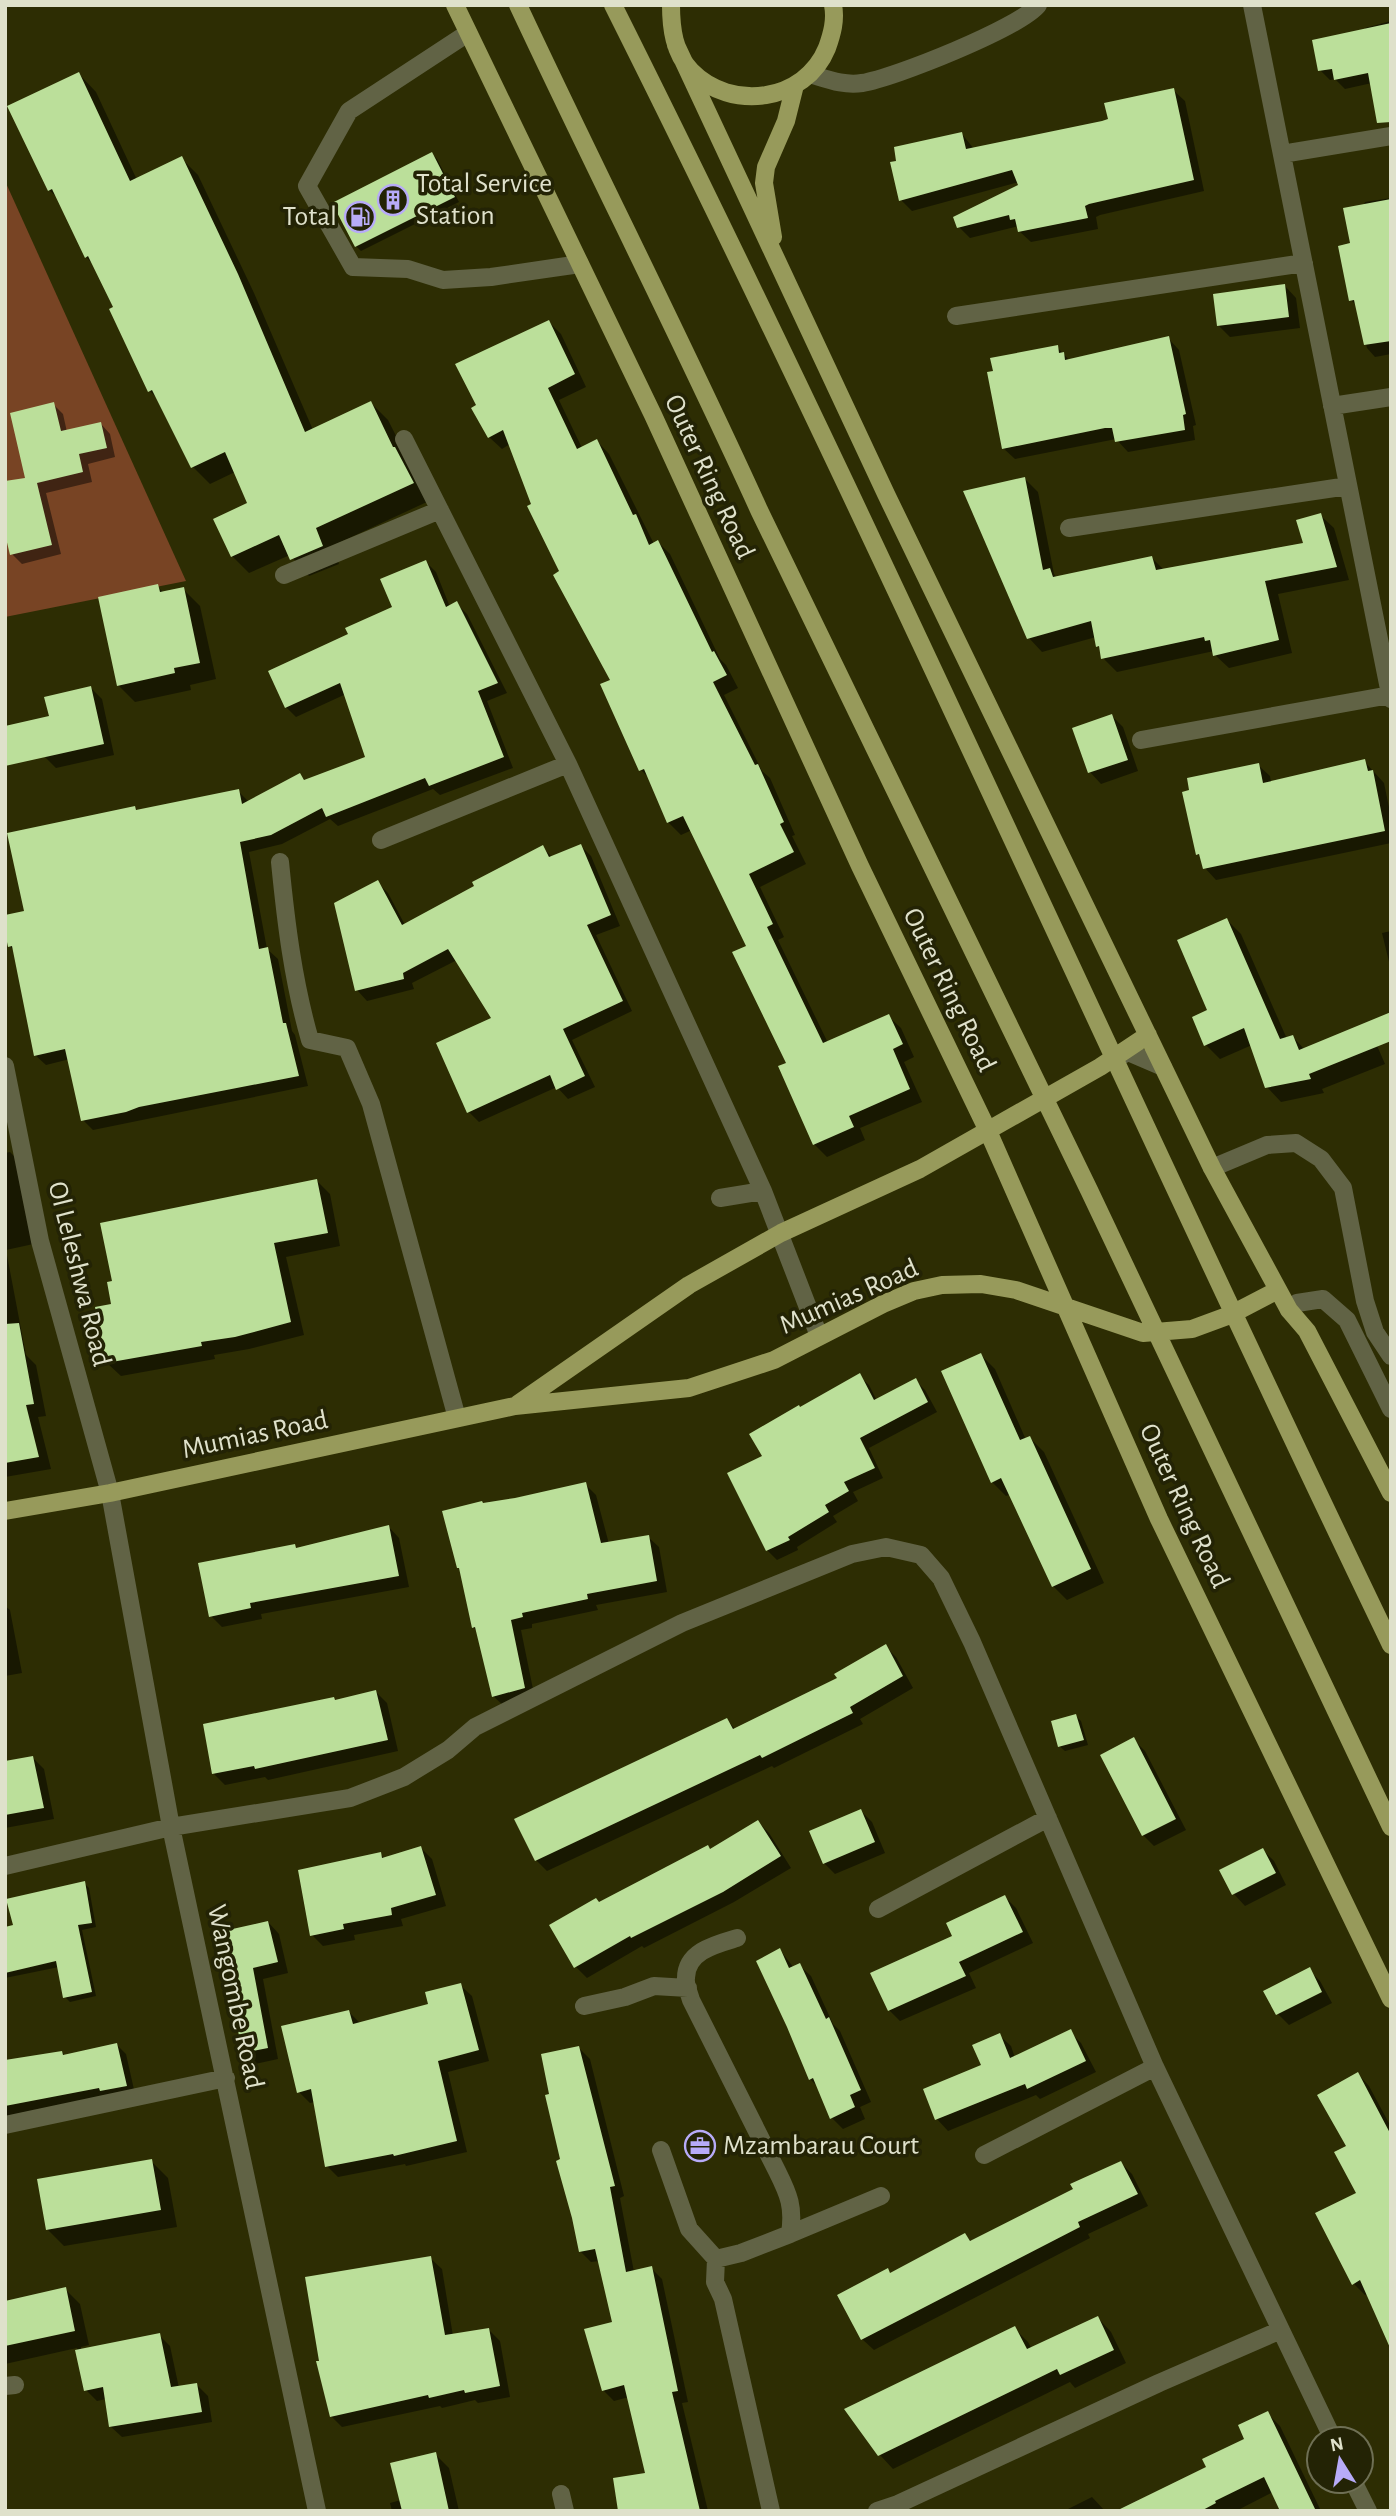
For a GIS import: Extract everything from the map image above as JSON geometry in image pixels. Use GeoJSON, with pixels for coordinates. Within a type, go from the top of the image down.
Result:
{"type":"FeatureCollection","features":[{"type":"Feature","properties":{"kind":"main road","name":"Outer Ring Road"},"geometry":{"type":"LineString","coordinates":[[455,5],[653,415],[860,866],[988,1131],[1159,1519],[1391,1999]]}},
{"type":"Feature","properties":{"kind":"main road","name":"Outer Ring Road"},"geometry":{"type":"LineString","coordinates":[[518,5],[706,394],[758,510],[887,770],[1195,1412],[1391,1827]]}},
{"type":"Feature","properties":{"kind":"main road"},"geometry":{"type":"LineString","coordinates":[[613,5],[692,163],[963,730],[1120,1072],[1391,1645]]}},
{"type":"Feature","properties":{"kind":"main road"},"geometry":{"type":"LineString","coordinates":[[671,5],[671,25],[676,45],[886,494],[1212,1168],[1289,1310],[1307,1331],[1391,1493]]}},
{"type":"Feature","properties":{"kind":"main road"},"geometry":{"type":"LineString","coordinates":[[676,45],[690,70],[713,87],[740,96],[768,96],[795,85],[810,74],[824,55],[832,34],[833,5]]}},
{"type":"Feature","properties":{"kind":"main road"},"geometry":{"type":"LineString","coordinates":[[778,264],[764,183],[766,167],[786,121],[795,85]]}},
{"type":"Feature","properties":{"kind":"main road","name":"Mumias Road"},"geometry":{"type":"LineString","coordinates":[[515,1406],[689,1285],[781,1233],[920,1169],[1100,1068],[1148,1035]]}},
{"type":"Feature","properties":{"kind":"main road","name":"Mumias Road"},"geometry":{"type":"LineString","coordinates":[[5,1511],[110,1493],[515,1406],[689,1388],[774,1360],[904,1295],[942,1284],[981,1284],[1016,1290],[1143,1333],[1192,1329],[1230,1315],[1278,1290]]}},
{"type":"Feature","properties":{"kind":"street"},"geometry":{"type":"LineString","coordinates":[[810,74],[846,83],[885,78],[994,33],[1022,19],[1038,5]]}},
{"type":"Feature","properties":{"kind":"street"},"geometry":{"type":"LineString","coordinates":[[1141,740],[1390,697],[1388,666],[1348,486],[1252,5]]}},
{"type":"Feature","properties":{"kind":"street"},"geometry":{"type":"LineString","coordinates":[[468,33],[349,111],[307,186],[353,267],[408,269],[443,280],[491,277],[580,264]]}},
{"type":"Feature","properties":{"kind":"street"},"geometry":{"type":"LineString","coordinates":[[1282,154],[1391,136]]}},
{"type":"Feature","properties":{"kind":"street"},"geometry":{"type":"LineString","coordinates":[[956,316],[1304,263]]}},
{"type":"Feature","properties":{"kind":"street"},"geometry":{"type":"LineString","coordinates":[[1332,406],[1391,397]]}},
{"type":"Feature","properties":{"kind":"street"},"geometry":{"type":"LineString","coordinates":[[404,439],[568,764],[763,1191],[819,1336]]}},
{"type":"Feature","properties":{"kind":"street"},"geometry":{"type":"LineString","coordinates":[[1069,528],[1348,486]]}},
{"type":"Feature","properties":{"kind":"street"},"geometry":{"type":"LineString","coordinates":[[284,575],[440,510]]}},
{"type":"Feature","properties":{"kind":"street"},"geometry":{"type":"LineString","coordinates":[[381,840],[568,764]]}},
{"type":"Feature","properties":{"kind":"street"},"geometry":{"type":"LineString","coordinates":[[280,862],[287,936],[297,995],[310,1040],[347,1048],[371,1104],[457,1418]]}},
{"type":"Feature","properties":{"kind":"street"},"geometry":{"type":"LineString","coordinates":[[1100,1068],[1128,1052],[1164,1067]]}},
{"type":"Feature","properties":{"kind":"street","name":"Ol Leleshwa Road"},"geometry":{"type":"LineString","coordinates":[[5,1066],[40,1241],[110,1493]]}},
{"type":"Feature","properties":{"kind":"street"},"geometry":{"type":"LineString","coordinates":[[1212,1168],[1267,1145],[1296,1143],[1321,1159],[1343,1188],[1365,1301],[1375,1332],[1390,1353]]}},
{"type":"Feature","properties":{"kind":"street"},"geometry":{"type":"LineString","coordinates":[[720,1198],[763,1191]]}},
{"type":"Feature","properties":{"kind":"street"},"geometry":{"type":"LineString","coordinates":[[1289,1310],[1297,1303],[1323,1299],[1347,1320],[1391,1409]]}},
{"type":"Feature","properties":{"kind":"street","name":"Wangombe Road"},"geometry":{"type":"LineString","coordinates":[[110,1493],[171,1826],[317,2511]]}},
{"type":"Feature","properties":{"kind":"street"},"geometry":{"type":"LineString","coordinates":[[5,1867],[171,1826],[350,1798],[393,1782],[448,1750],[475,1727],[682,1623],[852,1554],[886,1547],[921,1555],[941,1578],[972,1642],[1155,2067],[1327,2425]]}},
{"type":"Feature","properties":{"kind":"street"},"geometry":{"type":"LineString","coordinates":[[878,1909],[1048,1818]]}},
{"type":"Feature","properties":{"kind":"street"},"geometry":{"type":"LineString","coordinates":[[737,1938],[704,1949],[690,1964],[686,1978],[691,2000],[789,2196],[793,2214],[790,2234]]}},
{"type":"Feature","properties":{"kind":"street"},"geometry":{"type":"LineString","coordinates":[[584,2006],[625,1997],[654,1986],[688,1988]]}},
{"type":"Feature","properties":{"kind":"street"},"geometry":{"type":"LineString","coordinates":[[984,2155],[1155,2067]]}},
{"type":"Feature","properties":{"kind":"street"},"geometry":{"type":"LineString","coordinates":[[5,2125],[226,2078]]}},
{"type":"Feature","properties":{"kind":"street"},"geometry":{"type":"LineString","coordinates":[[661,2150],[689,2229],[716,2259],[715,2282],[723,2299],[771,2511]]}},
{"type":"Feature","properties":{"kind":"street"},"geometry":{"type":"LineString","coordinates":[[716,2259],[741,2253],[881,2196]]}},
{"type":"Feature","properties":{"kind":"street"},"geometry":{"type":"LineString","coordinates":[[877,2511],[898,2504],[1158,2383],[1281,2330]]}},
{"type":"Feature","properties":{"kind":"street"},"geometry":{"type":"LineString","coordinates":[[1360,2495],[1368,2511]]}},
{"type":"Feature","properties":{"kind":"shaded area"},"geometry":{"type":"Polygon","coordinates":[[[5,181],[186,581],[5,617],[5,181]]]}},
{"type":"Feature","properties":{"kind":"building"},"geometry":{"type":"Polygon","coordinates":[[[1391,23],[1391,122],[1377,123],[1368,73],[1334,80],[1332,69],[1318,71],[1312,40],[1391,23]]]}},
{"type":"Feature","properties":{"kind":"building"},"geometry":{"type":"Polygon","coordinates":[[[79,72],[130,181],[182,156],[238,274],[305,432],[371,401],[414,483],[316,528],[323,546],[290,560],[279,535],[231,557],[213,519],[247,503],[225,452],[191,468],[152,390],[148,392],[109,309],[113,307],[88,256],[85,258],[52,189],[48,191],[7,106],[79,72]]]}},
{"type":"Feature","properties":{"kind":"building"},"geometry":{"type":"Polygon","coordinates":[[[1174,88],[1194,180],[1089,204],[1085,206],[1088,218],[1018,232],[1015,219],[1010,220],[1009,215],[957,228],[953,217],[1018,185],[1012,170],[899,201],[890,162],[896,161],[894,147],[962,132],[966,149],[1102,121],[1108,119],[1104,103],[1174,88]]]}},
{"type":"Feature","properties":{"kind":"building","name":"Total Service Station"},"geometry":{"type":"Polygon","coordinates":[[[432,152],[455,197],[355,247],[332,203],[432,152]]]}},
{"type":"Feature","properties":{"kind":"building"},"geometry":{"type":"Polygon","coordinates":[[[1391,199],[1391,341],[1364,345],[1354,300],[1349,301],[1338,246],[1350,243],[1343,208],[1391,199]]]}},
{"type":"Feature","properties":{"kind":"building"},"geometry":{"type":"Polygon","coordinates":[[[1285,284],[1289,317],[1217,326],[1213,294],[1285,284]]]}},
{"type":"Feature","properties":{"kind":"building"},"geometry":{"type":"Polygon","coordinates":[[[549,320],[575,374],[548,388],[577,449],[597,439],[649,545],[658,540],[712,652],[714,651],[727,675],[713,682],[755,765],[758,764],[784,822],[780,824],[794,852],[749,874],[773,924],[767,927],[823,1043],[889,1014],[903,1044],[893,1049],[910,1089],[849,1116],[854,1127],[813,1145],[778,1066],[786,1063],[732,952],[746,946],[683,816],[667,823],[644,769],[639,771],[600,684],[610,680],[553,575],[559,571],[527,506],[531,504],[503,430],[488,438],[471,408],[476,405],[455,364],[549,320]]]}},
{"type":"Feature","properties":{"kind":"building"},"geometry":{"type":"Polygon","coordinates":[[[1169,336],[1186,414],[1183,415],[1185,430],[1115,442],[1112,428],[1105,428],[1002,449],[987,372],[993,371],[990,358],[1058,345],[1059,353],[1064,352],[1065,360],[1169,336]]]}},
{"type":"Feature","properties":{"kind":"building"},"geometry":{"type":"Polygon","coordinates":[[[54,402],[61,431],[101,422],[107,448],[79,454],[83,472],[37,483],[52,545],[10,555],[5,534],[5,481],[25,478],[10,413],[54,402]]]}},
{"type":"Feature","properties":{"kind":"building"},"geometry":{"type":"Polygon","coordinates":[[[1025,477],[1043,570],[1050,568],[1053,577],[1152,556],[1156,570],[1303,543],[1296,520],[1321,513],[1337,567],[1265,581],[1279,640],[1213,656],[1210,640],[1205,641],[1204,637],[1101,659],[1091,621],[1027,639],[963,491],[1025,477]]]}},
{"type":"Feature","properties":{"kind":"building"},"geometry":{"type":"Polygon","coordinates":[[[426,560],[446,607],[457,601],[498,683],[478,691],[504,757],[429,786],[425,778],[326,817],[322,808],[271,835],[240,842],[259,949],[268,947],[283,1023],[286,1023],[299,1076],[81,1121],[65,1049],[34,1056],[12,946],[8,947],[5,932],[5,915],[24,911],[7,833],[135,806],[136,810],[239,789],[242,804],[300,773],[304,780],[365,757],[340,683],[285,708],[268,671],[348,634],[345,628],[392,607],[380,579],[426,560]]]}},
{"type":"Feature","properties":{"kind":"building"},"geometry":{"type":"Polygon","coordinates":[[[158,584],[160,592],[184,587],[200,663],[174,668],[175,673],[117,686],[98,597],[158,584]]]}},
{"type":"Feature","properties":{"kind":"building"},"geometry":{"type":"Polygon","coordinates":[[[91,686],[104,744],[5,766],[5,726],[49,716],[44,697],[91,686]]]}},
{"type":"Feature","properties":{"kind":"building"},"geometry":{"type":"Polygon","coordinates":[[[1112,714],[1128,760],[1088,773],[1072,728],[1112,714]]]}},
{"type":"Feature","properties":{"kind":"building"},"geometry":{"type":"Polygon","coordinates":[[[1365,759],[1368,771],[1373,770],[1385,831],[1203,869],[1199,854],[1196,855],[1182,792],[1189,790],[1187,778],[1259,763],[1263,783],[1365,759]]]}},
{"type":"Feature","properties":{"kind":"building"},"geometry":{"type":"Polygon","coordinates":[[[581,844],[611,915],[587,925],[623,1001],[563,1029],[585,1076],[556,1090],[550,1075],[467,1113],[436,1043],[491,1018],[448,949],[403,973],[404,979],[355,991],[334,903],[378,880],[402,925],[474,886],[472,882],[543,845],[549,857],[581,844]]]}},
{"type":"Feature","properties":{"kind":"building"},"geometry":{"type":"Polygon","coordinates":[[[1227,918],[1280,1039],[1293,1035],[1299,1050],[1391,1012],[1391,1041],[1309,1074],[1311,1079],[1265,1088],[1244,1028],[1204,1046],[1192,1017],[1207,1010],[1177,940],[1227,918]]]}},
{"type":"Feature","properties":{"kind":"building"},"geometry":{"type":"Polygon","coordinates":[[[317,1179],[328,1233],[274,1243],[291,1322],[235,1337],[201,1342],[202,1346],[106,1363],[95,1307],[111,1304],[107,1282],[112,1281],[100,1223],[317,1179]]]}},
{"type":"Feature","properties":{"kind":"building"},"geometry":{"type":"Polygon","coordinates":[[[19,1323],[34,1404],[26,1405],[39,1457],[5,1463],[5,1324],[19,1323]]]}},
{"type":"Feature","properties":{"kind":"building"},"geometry":{"type":"Polygon","coordinates":[[[981,1353],[1020,1440],[1030,1436],[1091,1569],[1052,1587],[1001,1478],[991,1483],[941,1371],[981,1353]]]}},
{"type":"Feature","properties":{"kind":"building"},"geometry":{"type":"Polygon","coordinates":[[[860,1373],[874,1400],[916,1378],[928,1402],[860,1438],[875,1468],[844,1482],[849,1491],[825,1505],[829,1512],[788,1537],[790,1540],[766,1551],[727,1473],[762,1456],[749,1434],[860,1373]]]}},
{"type":"Feature","properties":{"kind":"building"},"geometry":{"type":"Polygon","coordinates":[[[586,1482],[601,1543],[649,1535],[657,1581],[587,1594],[588,1599],[522,1613],[523,1617],[511,1620],[525,1688],[492,1697],[442,1511],[586,1482]]]}},
{"type":"Feature","properties":{"kind":"building"},"geometry":{"type":"Polygon","coordinates":[[[389,1525],[399,1576],[250,1603],[251,1608],[209,1617],[198,1563],[295,1544],[296,1548],[389,1525]]]}},
{"type":"Feature","properties":{"kind":"building"},"geometry":{"type":"Polygon","coordinates":[[[886,1644],[903,1676],[850,1707],[853,1713],[762,1758],[760,1755],[535,1861],[514,1819],[727,1718],[733,1729],[837,1678],[834,1674],[886,1644]]]}},
{"type":"Feature","properties":{"kind":"building"},"geometry":{"type":"Polygon","coordinates":[[[376,1690],[388,1740],[255,1769],[254,1766],[212,1774],[203,1724],[376,1690]]]}},
{"type":"Feature","properties":{"kind":"building"},"geometry":{"type":"Polygon","coordinates":[[[1076,1714],[1084,1740],[1058,1747],[1051,1721],[1076,1714]]]}},
{"type":"Feature","properties":{"kind":"building"},"geometry":{"type":"Polygon","coordinates":[[[1134,1737],[1176,1819],[1142,1836],[1100,1755],[1134,1737]]]}},
{"type":"Feature","properties":{"kind":"building"},"geometry":{"type":"Polygon","coordinates":[[[33,1756],[44,1808],[5,1815],[5,1761],[33,1756]]]}},
{"type":"Feature","properties":{"kind":"building"},"geometry":{"type":"Polygon","coordinates":[[[861,1809],[875,1842],[823,1864],[809,1831],[861,1809]]]}},
{"type":"Feature","properties":{"kind":"building"},"geometry":{"type":"Polygon","coordinates":[[[758,1820],[781,1856],[723,1892],[631,1938],[630,1936],[574,1968],[549,1925],[596,1898],[599,1902],[708,1845],[710,1849],[758,1820]]]}},
{"type":"Feature","properties":{"kind":"building"},"geometry":{"type":"Polygon","coordinates":[[[421,1846],[436,1895],[391,1908],[392,1915],[343,1924],[344,1929],[310,1936],[298,1870],[381,1852],[382,1858],[421,1846]]]}},
{"type":"Feature","properties":{"kind":"building"},"geometry":{"type":"Polygon","coordinates":[[[1263,1848],[1276,1873],[1232,1895],[1219,1870],[1263,1848]]]}},
{"type":"Feature","properties":{"kind":"building"},"geometry":{"type":"Polygon","coordinates":[[[85,1881],[92,1923],[78,1925],[92,1992],[63,1998],[56,1961],[5,1973],[5,1927],[13,1925],[6,1899],[85,1881]]]}},
{"type":"Feature","properties":{"kind":"building"},"geometry":{"type":"Polygon","coordinates":[[[1005,1895],[1023,1932],[959,1962],[966,1976],[888,2011],[870,1973],[952,1936],[946,1923],[1005,1895]]]}},
{"type":"Feature","properties":{"kind":"building"},"geometry":{"type":"Polygon","coordinates":[[[268,1921],[278,1962],[253,1968],[268,2048],[242,2053],[235,2002],[219,1932],[268,1921]]]}},
{"type":"Feature","properties":{"kind":"building"},"geometry":{"type":"Polygon","coordinates":[[[780,1948],[789,1968],[800,1963],[826,2019],[829,2017],[861,2090],[850,2095],[855,2107],[830,2119],[813,2078],[809,2080],[756,1961],[780,1948]]]}},
{"type":"Feature","properties":{"kind":"building"},"geometry":{"type":"Polygon","coordinates":[[[1310,1967],[1322,1992],[1276,2015],[1263,1991],[1310,1967]]]}},
{"type":"Feature","properties":{"kind":"building"},"geometry":{"type":"Polygon","coordinates":[[[461,1983],[479,2050],[438,2061],[457,2141],[394,2156],[393,2154],[325,2167],[311,2089],[297,2093],[281,2026],[349,2010],[353,2024],[428,2004],[425,1992],[461,1983]]]}},
{"type":"Feature","properties":{"kind":"building"},"geometry":{"type":"Polygon","coordinates":[[[1071,2029],[1086,2061],[1027,2089],[1025,2084],[935,2120],[923,2089],[981,2065],[972,2045],[1000,2033],[1010,2058],[1071,2029]]]}},
{"type":"Feature","properties":{"kind":"building"},"geometry":{"type":"Polygon","coordinates":[[[117,2043],[127,2086],[100,2091],[99,2088],[5,2106],[5,2060],[62,2051],[63,2055],[117,2043]]]}},
{"type":"Feature","properties":{"kind":"building"},"geometry":{"type":"Polygon","coordinates":[[[579,2046],[615,2186],[610,2187],[626,2272],[652,2266],[678,2391],[672,2392],[700,2511],[618,2511],[613,2478],[645,2473],[624,2385],[602,2391],[584,2329],[612,2322],[595,2249],[579,2252],[556,2161],[560,2159],[545,2095],[549,2094],[541,2054],[579,2046]]]}},
{"type":"Feature","properties":{"kind":"building"},"geometry":{"type":"Polygon","coordinates":[[[1358,2072],[1391,2135],[1391,2350],[1360,2280],[1352,2285],[1315,2213],[1356,2193],[1334,2152],[1346,2146],[1317,2095],[1358,2072]]]}},
{"type":"Feature","properties":{"kind":"building"},"geometry":{"type":"Polygon","coordinates":[[[152,2159],[161,2210],[46,2230],[37,2179],[152,2159]]]}},
{"type":"Feature","properties":{"kind":"building"},"geometry":{"type":"Polygon","coordinates":[[[1121,2161],[1138,2194],[1078,2222],[1080,2227],[861,2340],[837,2295],[888,2268],[890,2273],[965,2233],[970,2241],[1073,2189],[1070,2184],[1121,2161]]]}},
{"type":"Feature","properties":{"kind":"building"},"geometry":{"type":"Polygon","coordinates":[[[431,2256],[445,2335],[489,2328],[500,2386],[429,2398],[428,2395],[330,2417],[316,2361],[319,2361],[305,2277],[431,2256]]]}},
{"type":"Feature","properties":{"kind":"building"},"geometry":{"type":"Polygon","coordinates":[[[66,2287],[75,2331],[5,2346],[5,2301],[66,2287]]]}},
{"type":"Feature","properties":{"kind":"building"},"geometry":{"type":"Polygon","coordinates":[[[1098,2316],[1114,2350],[1060,2375],[1057,2369],[878,2456],[844,2409],[1015,2326],[1027,2349],[1098,2316]]]}},
{"type":"Feature","properties":{"kind":"building"},"geometry":{"type":"Polygon","coordinates":[[[160,2333],[171,2387],[197,2383],[202,2412],[109,2427],[103,2387],[84,2391],[75,2350],[160,2333]]]}},
{"type":"Feature","properties":{"kind":"building"},"geometry":{"type":"Polygon","coordinates":[[[1268,2411],[1305,2488],[1305,2495],[1308,2495],[1316,2511],[1280,2511],[1264,2477],[1215,2501],[1216,2503],[1201,2511],[1116,2511],[1206,2467],[1202,2459],[1244,2439],[1238,2425],[1268,2411]]]}},
{"type":"Feature","properties":{"kind":"building"},"geometry":{"type":"Polygon","coordinates":[[[436,2452],[449,2511],[402,2511],[390,2463],[436,2452]]]}},
{"type":"Feature","properties":{"kind":"place","name":"Total Service Station"},"geometry":{"type":"Point","coordinates":[393,200]}},
{"type":"Feature","properties":{"kind":"place","name":"Total"},"geometry":{"type":"Point","coordinates":[360,217]}},
{"type":"Feature","properties":{"kind":"place","name":"Mzambarau Court"},"geometry":{"type":"Point","coordinates":[700,2146]}}]}
